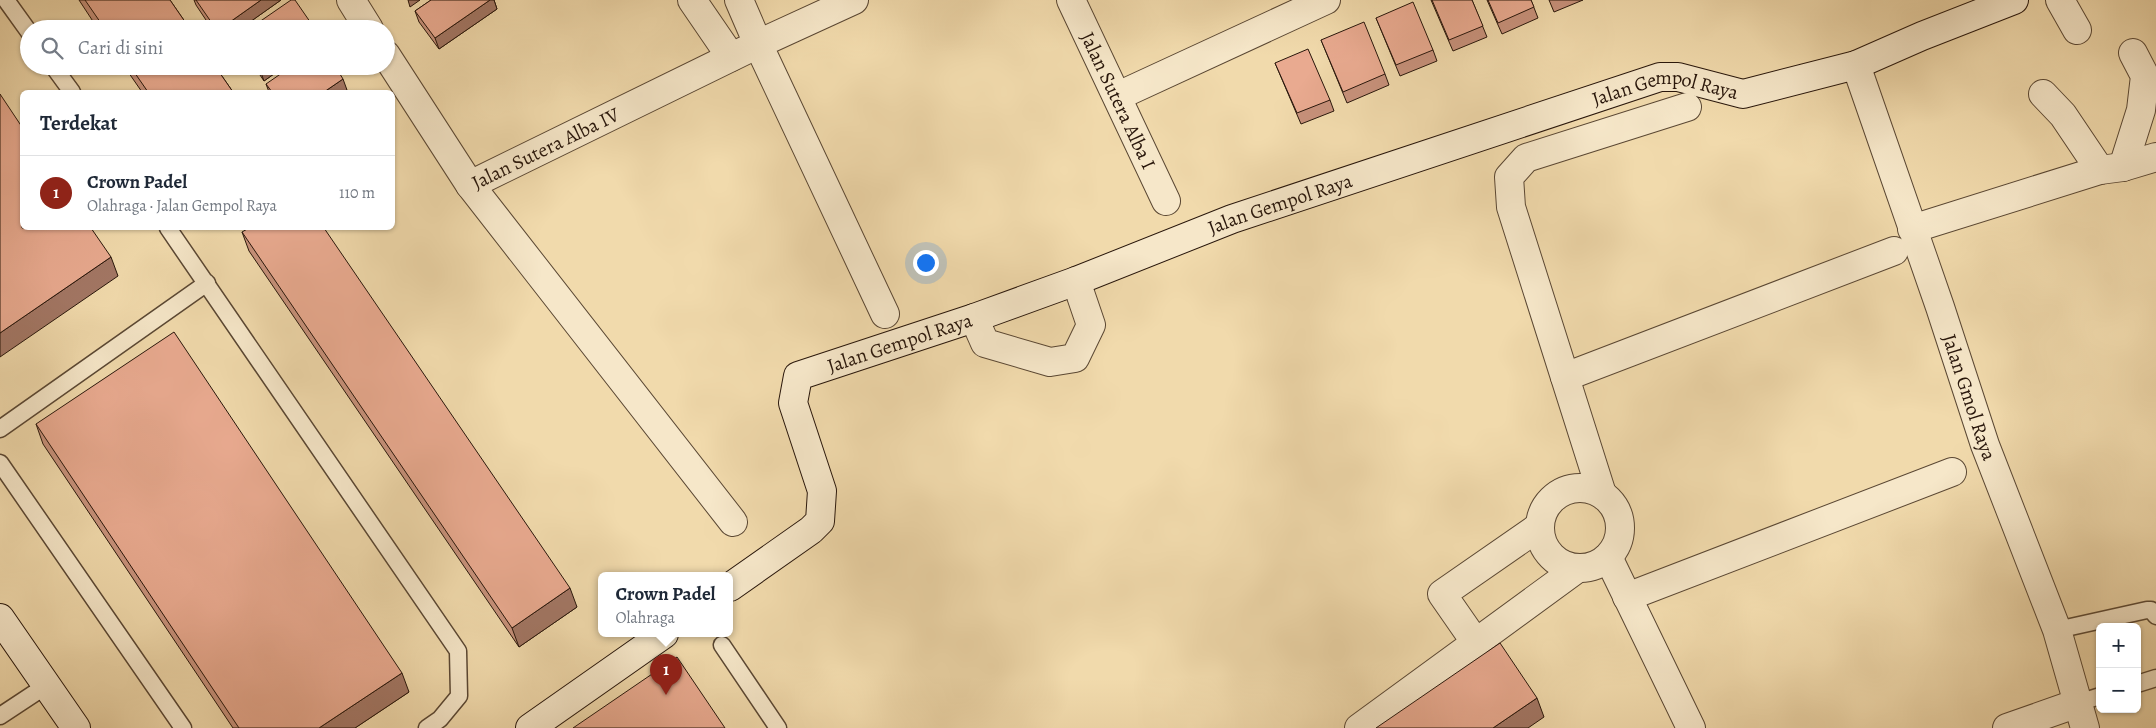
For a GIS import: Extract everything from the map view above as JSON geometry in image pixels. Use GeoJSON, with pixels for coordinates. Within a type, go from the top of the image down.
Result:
{"type":"FeatureCollection","features":[{"type":"Feature","properties":{"kind":"street"},"geometry":{"type":"LineString","coordinates":[[351,0],[363,20]]}},
{"type":"Feature","properties":{"kind":"street"},"geometry":{"type":"LineString","coordinates":[[692,0],[731,57]]}},
{"type":"Feature","properties":{"kind":"street"},"geometry":{"type":"LineString","coordinates":[[740,0],[758,44],[885,314]]}},
{"type":"Feature","properties":{"kind":"street","name":"Jalan Sutera Alba IV"},"geometry":{"type":"LineString","coordinates":[[395,69],[470,185],[731,57],[854,0]]}},
{"type":"Feature","properties":{"kind":"street","name":"Jalan Sutera Alba I"},"geometry":{"type":"LineString","coordinates":[[1071,0],[1166,200]]}},
{"type":"Feature","properties":{"kind":"street"},"geometry":{"type":"LineString","coordinates":[[1118,96],[1326,0]]}},
{"type":"Feature","properties":{"kind":"street","name":"Jalan Gempol Raya"},"geometry":{"type":"LineString","coordinates":[[733,585],[811,530],[820,521],[822,491],[793,403],[798,376],[974,318],[1076,281],[1232,219],[1660,77],[1678,77],[1743,94],[1856,65],[1922,36],[2014,0]]}},
{"type":"Feature","properties":{"kind":"street"},"geometry":{"type":"LineString","coordinates":[[2060,0],[2077,30]]}},
{"type":"Feature","properties":{"kind":"street"},"geometry":{"type":"LineString","coordinates":[[2112,169],[2141,110],[2145,76],[2133,54]]}},
{"type":"Feature","properties":{"kind":"street","name":"Jalan Gmol Raya"},"geometry":{"type":"LineString","coordinates":[[1856,65],[1940,307],[1985,445],[2088,709]]}},
{"type":"Feature","properties":{"kind":"street"},"geometry":{"type":"LineString","coordinates":[[2043,94],[2112,169]]}},
{"type":"Feature","properties":{"kind":"street"},"geometry":{"type":"LineString","coordinates":[[1602,494],[1511,207],[1509,177],[1526,158],[1687,107]]}},
{"type":"Feature","properties":{"kind":"street"},"geometry":{"type":"LineString","coordinates":[[1912,229],[2156,157]]}},
{"type":"Feature","properties":{"kind":"street"},"geometry":{"type":"LineString","coordinates":[[470,185],[733,522]]}},
{"type":"Feature","properties":{"kind":"street"},"geometry":{"type":"LineString","coordinates":[[1565,377],[1894,251]]}},
{"type":"Feature","properties":{"kind":"street"},"geometry":{"type":"LineString","coordinates":[[974,318],[985,343],[1050,362],[1075,358],[1091,325],[1076,281]]}},
{"type":"Feature","properties":{"kind":"street"},"geometry":{"type":"LineString","coordinates":[[1627,597],[1952,472]]}},
{"type":"Feature","properties":{"kind":"street"},"geometry":{"type":"LineString","coordinates":[[1582,488],[1602,494],[1610,500],[1620,519],[1619,540],[1608,557],[1589,568],[1563,565],[1550,556],[1542,542],[1540,526],[1546,506],[1553,498],[1562,492],[1582,488]]}},
{"type":"Feature","properties":{"kind":"street"},"geometry":{"type":"LineString","coordinates":[[1476,643],[1442,594],[1540,526]]}},
{"type":"Feature","properties":{"kind":"street"},"geometry":{"type":"LineString","coordinates":[[1608,557],[1691,728]]}},
{"type":"Feature","properties":{"kind":"street"},"geometry":{"type":"LineString","coordinates":[[1359,728],[1578,568]]}},
{"type":"Feature","properties":{"kind":"street"},"geometry":{"type":"LineString","coordinates":[[0,618],[76,728]]}},
{"type":"Feature","properties":{"kind":"street"},"geometry":{"type":"LineString","coordinates":[[530,728],[660,637]]}},
{"type":"Feature","properties":{"kind":"street"},"geometry":{"type":"LineString","coordinates":[[2007,728],[2088,709]]}},
{"type":"Feature","properties":{"kind":"lane"},"geometry":{"type":"LineString","coordinates":[[6,0],[20,20]]}},
{"type":"Feature","properties":{"kind":"lane"},"geometry":{"type":"LineString","coordinates":[[60,75],[71,90]]}},
{"type":"Feature","properties":{"kind":"lane"},"geometry":{"type":"LineString","coordinates":[[169,230],[207,282],[458,650],[459,696],[440,719],[427,728]]}},
{"type":"Feature","properties":{"kind":"lane"},"geometry":{"type":"LineString","coordinates":[[0,430],[207,282]]}},
{"type":"Feature","properties":{"kind":"lane"},"geometry":{"type":"LineString","coordinates":[[0,463],[183,728]]}},
{"type":"Feature","properties":{"kind":"lane"},"geometry":{"type":"LineString","coordinates":[[2058,630],[2147,610],[2151,610],[2156,616]]}},
{"type":"Feature","properties":{"kind":"lane"},"geometry":{"type":"LineString","coordinates":[[722,645],[778,728]]}},
{"type":"Feature","properties":{"kind":"lane"},"geometry":{"type":"LineString","coordinates":[[2141,683],[2156,678]]}},
{"type":"Feature","properties":{"kind":"lane"},"geometry":{"type":"LineString","coordinates":[[0,716],[46,685]]}},
{"type":"Feature","properties":{"kind":"building"},"geometry":{"type":"Polygon","coordinates":[[[85,0],[170,0],[184,20],[99,20],[85,0]]]}},
{"type":"Feature","properties":{"kind":"building"},"geometry":{"type":"Polygon","coordinates":[[[196,0],[261,0],[233,20],[210,20],[196,0]]]}},
{"type":"Feature","properties":{"kind":"building"},"geometry":{"type":"Polygon","coordinates":[[[291,0],[295,0],[309,20],[262,20],[291,0]]]}},
{"type":"Feature","properties":{"kind":"building"},"geometry":{"type":"Polygon","coordinates":[[[431,0],[490,0],[435,38],[415,11],[431,0]]]}},
{"type":"Feature","properties":{"kind":"building"},"geometry":{"type":"Polygon","coordinates":[[[1432,0],[1472,0],[1483,26],[1449,40],[1432,0]]]}},
{"type":"Feature","properties":{"kind":"building"},"geometry":{"type":"Polygon","coordinates":[[[1488,0],[1531,0],[1534,7],[1498,23],[1488,0]]]}},
{"type":"Feature","properties":{"kind":"building"},"geometry":{"type":"Polygon","coordinates":[[[1413,2],[1433,50],[1396,65],[1376,18],[1413,2]]]}},
{"type":"Feature","properties":{"kind":"building"},"geometry":{"type":"Polygon","coordinates":[[[1364,22],[1385,74],[1343,92],[1321,40],[1364,22]]]}},
{"type":"Feature","properties":{"kind":"building"},"geometry":{"type":"Polygon","coordinates":[[[1308,49],[1330,100],[1297,113],[1275,63],[1308,49]]]}},
{"type":"Feature","properties":{"kind":"building"},"geometry":{"type":"Polygon","coordinates":[[[136,75],[221,75],[232,90],[147,90],[136,75]]]}},
{"type":"Feature","properties":{"kind":"building"},"geometry":{"type":"Polygon","coordinates":[[[279,75],[341,75],[343,79],[327,90],[270,90],[266,84],[279,75]]]}},
{"type":"Feature","properties":{"kind":"building"},"geometry":{"type":"Polygon","coordinates":[[[0,94],[20,124],[20,230],[92,230],[111,257],[0,333],[0,94]]]}},
{"type":"Feature","properties":{"kind":"building"},"geometry":{"type":"Polygon","coordinates":[[[246,230],[325,230],[570,588],[512,628],[242,232],[246,230]]]}},
{"type":"Feature","properties":{"kind":"building"},"geometry":{"type":"Polygon","coordinates":[[[174,332],[402,673],[319,728],[239,728],[36,424],[174,332]]]}},
{"type":"Feature","properties":{"kind":"building"},"geometry":{"type":"Polygon","coordinates":[[[1500,643],[1537,698],[1493,728],[1376,728],[1500,643]]]}},
{"type":"Feature","properties":{"kind":"building"},"geometry":{"type":"Polygon","coordinates":[[[677,657],[725,728],[573,728],[677,657]]]}},
{"type":"Feature","properties":{"kind":"place","name":"Crown Padel"},"geometry":{"type":"Point","coordinates":[666,695]}}]}
